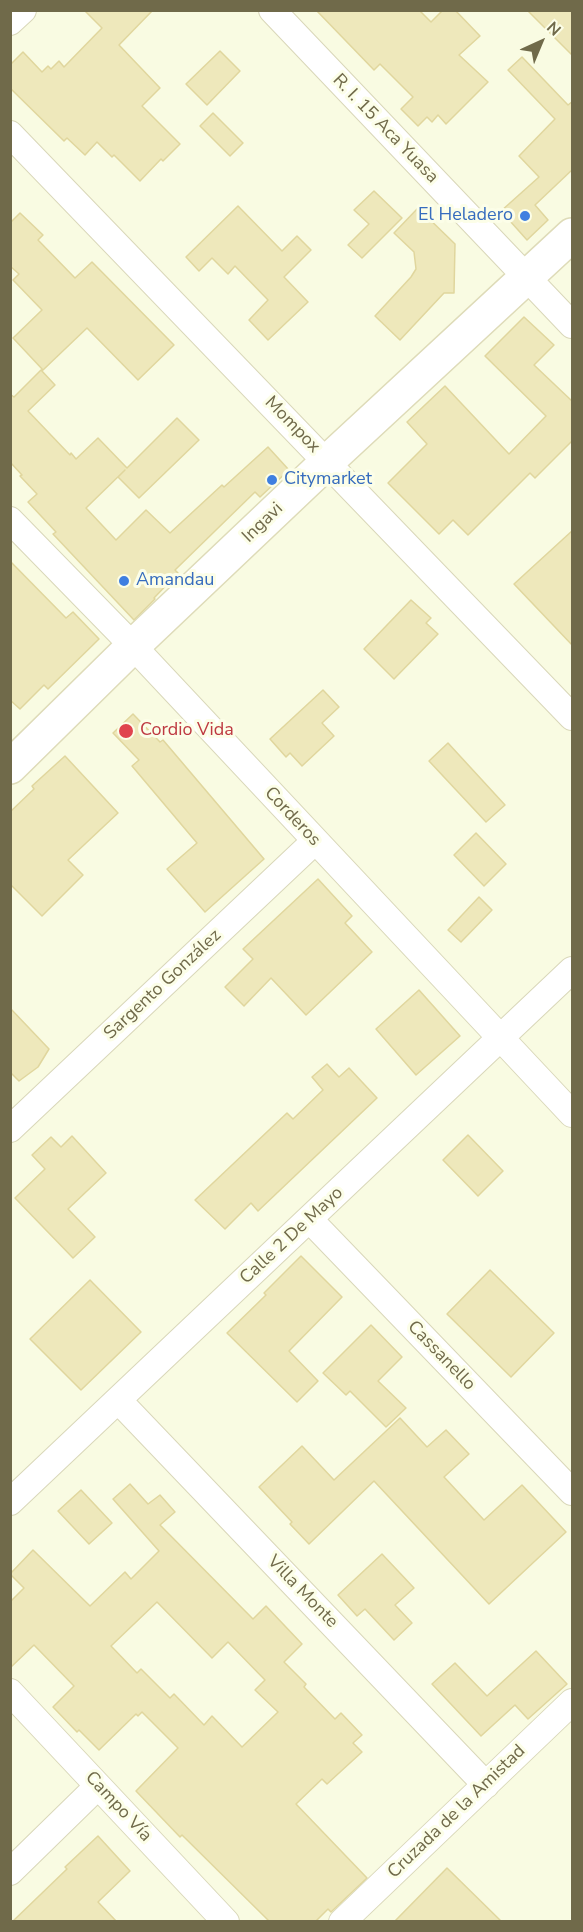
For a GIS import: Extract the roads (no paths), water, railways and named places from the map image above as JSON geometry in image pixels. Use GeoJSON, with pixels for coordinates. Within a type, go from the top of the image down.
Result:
{"type":"FeatureCollection","features":[{"type":"Feature","properties":{"kind":"main road","name":"Ingavi"},"geometry":{"type":"LineString","coordinates":[[10,767],[133,646],[328,461],[573,235]]}},
{"type":"Feature","properties":{"kind":"street"},"geometry":{"type":"LineString","coordinates":[[10,22],[22,10]]}},
{"type":"Feature","properties":{"kind":"street","name":"R. I. 15 Aca Yuasa"},"geometry":{"type":"LineString","coordinates":[[272,10],[573,325]]}},
{"type":"Feature","properties":{"kind":"street","name":"Mompox"},"geometry":{"type":"LineString","coordinates":[[10,134],[573,717]]}},
{"type":"Feature","properties":{"kind":"street","name":"Corderos"},"geometry":{"type":"LineString","coordinates":[[10,520],[133,646],[573,1114]]}},
{"type":"Feature","properties":{"kind":"street","name":"Sargento González"},"geometry":{"type":"LineString","coordinates":[[10,1129],[315,841]]}},
{"type":"Feature","properties":{"kind":"street","name":"Calle 2 De Mayo"},"geometry":{"type":"LineString","coordinates":[[10,1502],[573,970]]}},
{"type":"Feature","properties":{"kind":"street","name":"Cassanello"},"geometry":{"type":"LineString","coordinates":[[310,1220],[573,1492]]}},
{"type":"Feature","properties":{"kind":"street","name":"Villa Monte"},"geometry":{"type":"LineString","coordinates":[[118,1400],[486,1785]]}},
{"type":"Feature","properties":{"kind":"street","name":"Campo Vía"},"geometry":{"type":"LineString","coordinates":[[10,1692],[226,1922]]}},
{"type":"Feature","properties":{"kind":"street","name":"Cruzada de la Amistad"},"geometry":{"type":"LineString","coordinates":[[342,1922],[573,1702]]}},
{"type":"Feature","properties":{"kind":"street"},"geometry":{"type":"LineString","coordinates":[[10,1872],[98,1786]]}},
{"type":"Feature","properties":{"kind":"place","name":"El Heladero"},"geometry":{"type":"Point","coordinates":[525,216]}},
{"type":"Feature","properties":{"kind":"place","name":"Citymarket"},"geometry":{"type":"Point","coordinates":[272,480]}},
{"type":"Feature","properties":{"kind":"place","name":"Amandau"},"geometry":{"type":"Point","coordinates":[124,581]}},
{"type":"Feature","properties":{"kind":"place","name":"Cordio Vida"},"geometry":{"type":"Point","coordinates":[126,731]}}]}
